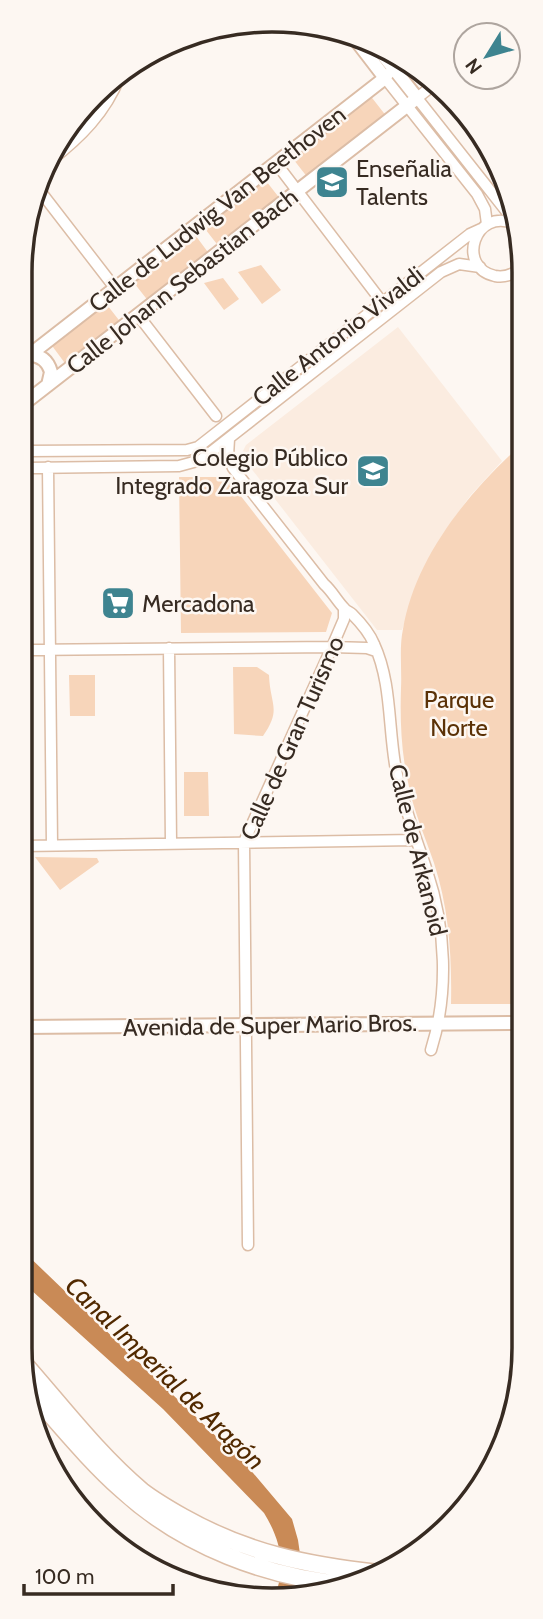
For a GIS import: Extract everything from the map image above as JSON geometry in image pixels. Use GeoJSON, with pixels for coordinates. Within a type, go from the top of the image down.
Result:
{"type":"FeatureCollection","features":[{"type":"Feature","properties":{"kind":"highway"},"geometry":{"type":"LineString","coordinates":[[34,1374],[102,1452],[144,1493],[264,1569],[323,1581]]}},
{"type":"Feature","properties":{"kind":"highway"},"geometry":{"type":"LineString","coordinates":[[37,1400],[123,1491],[190,1539],[233,1550],[359,1571]]}},
{"type":"Feature","properties":{"kind":"street"},"geometry":{"type":"LineString","coordinates":[[370,53],[502,206]]}},
{"type":"Feature","properties":{"kind":"street"},"geometry":{"type":"LineString","coordinates":[[382,59],[390,74]]}},
{"type":"Feature","properties":{"kind":"street","name":"Calle de Ludwig Van Beethoven"},"geometry":{"type":"LineString","coordinates":[[32,353],[396,67]]}},
{"type":"Feature","properties":{"kind":"street","name":"Calle Johann Sebastian Bach"},"geometry":{"type":"LineString","coordinates":[[32,397],[428,90]]}},
{"type":"Feature","properties":{"kind":"street"},"geometry":{"type":"LineString","coordinates":[[65,149],[99,117],[112,92]]}},
{"type":"Feature","properties":{"kind":"street"},"geometry":{"type":"LineString","coordinates":[[413,102],[482,201],[484,227],[473,248],[480,267]]}},
{"type":"Feature","properties":{"kind":"street"},"geometry":{"type":"LineString","coordinates":[[276,163],[382,302]]}},
{"type":"Feature","properties":{"kind":"street"},"geometry":{"type":"LineString","coordinates":[[44,196],[115,288]]}},
{"type":"Feature","properties":{"kind":"street"},"geometry":{"type":"LineString","coordinates":[[484,227],[505,221]]}},
{"type":"Feature","properties":{"kind":"street","name":"Calle Antonio Vivaldi"},"geometry":{"type":"LineString","coordinates":[[32,451],[187,450],[198,447],[470,234],[484,227]]}},
{"type":"Feature","properties":{"kind":"street"},"geometry":{"type":"LineString","coordinates":[[32,468],[187,465],[201,460],[441,272],[459,264],[480,267],[492,275],[512,274]]}},
{"type":"Feature","properties":{"kind":"street"},"geometry":{"type":"LineString","coordinates":[[138,315],[216,416]]}},
{"type":"Feature","properties":{"kind":"street"},"geometry":{"type":"LineString","coordinates":[[32,356],[38,356],[47,363],[51,372],[47,385]]}},
{"type":"Feature","properties":{"kind":"street"},"geometry":{"type":"LineString","coordinates":[[229,439],[228,456],[233,468],[344,609]]}},
{"type":"Feature","properties":{"kind":"street"},"geometry":{"type":"LineString","coordinates":[[48,467],[52,845]]}},
{"type":"Feature","properties":{"kind":"street","name":"Calle de Gran Turismo"},"geometry":{"type":"LineString","coordinates":[[248,1245],[244,842],[343,623],[344,609]]}},
{"type":"Feature","properties":{"kind":"street","name":"Calle de Arkanoid"},"geometry":{"type":"LineString","coordinates":[[344,609],[352,614],[374,644],[386,680],[396,772],[431,885],[442,940],[442,987],[438,1023],[431,1050]]}},
{"type":"Feature","properties":{"kind":"street"},"geometry":{"type":"LineString","coordinates":[[32,650],[332,647],[367,648],[376,651]]}},
{"type":"Feature","properties":{"kind":"street"},"geometry":{"type":"LineString","coordinates":[[169,648],[171,843]]}},
{"type":"Feature","properties":{"kind":"street"},"geometry":{"type":"LineString","coordinates":[[32,846],[415,840]]}},
{"type":"Feature","properties":{"kind":"street","name":"Avenida de Super Mario Bros."},"geometry":{"type":"LineString","coordinates":[[32,1027],[512,1023]]}},
{"type":"Feature","properties":{"kind":"shaded area","name":"Colegio Público Integrado Zaragoza Sur"},"geometry":{"type":"Polygon","coordinates":[[[398,327],[502,461],[470,496],[442,535],[423,571],[402,630],[377,630],[243,458],[242,453],[246,445],[398,327]]]}},
{"type":"Feature","properties":{"kind":"shaded area","name":"Canal Imperial de Aragón"},"geometry":{"type":"Polygon","coordinates":[[[32,1260],[248,1467],[292,1519],[302,1568],[299,1585],[278,1588],[281,1574],[280,1553],[264,1513],[163,1409],[32,1291],[32,1260]]]}},
{"type":"Feature","properties":{"kind":"green space"},"geometry":{"type":"Polygon","coordinates":[[[369,94],[387,117],[308,178],[290,155],[369,94]]]}},
{"type":"Feature","properties":{"kind":"green space"},"geometry":{"type":"Polygon","coordinates":[[[263,177],[281,200],[220,248],[202,225],[263,177]]]}},
{"type":"Feature","properties":{"kind":"green space"},"geometry":{"type":"Polygon","coordinates":[[[193,232],[210,255],[149,302],[131,279],[193,232]]]}},
{"type":"Feature","properties":{"kind":"green space"},"geometry":{"type":"Polygon","coordinates":[[[261,265],[281,290],[262,304],[238,272],[261,265]]]}},
{"type":"Feature","properties":{"kind":"green space"},"geometry":{"type":"Polygon","coordinates":[[[223,278],[239,299],[224,310],[204,283],[223,278]]]}},
{"type":"Feature","properties":{"kind":"green space"},"geometry":{"type":"Polygon","coordinates":[[[104,301],[122,324],[67,366],[50,343],[104,301]]]}},
{"type":"Feature","properties":{"kind":"green space","name":"Parque Norte"},"geometry":{"type":"Polygon","coordinates":[[[512,453],[512,1004],[451,1004],[450,950],[443,898],[413,803],[404,759],[401,711],[402,636],[409,603],[432,552],[464,505],[512,453]]]}},
{"type":"Feature","properties":{"kind":"green space"},"geometry":{"type":"Polygon","coordinates":[[[179,477],[226,477],[332,613],[326,632],[181,633],[179,477]]]}},
{"type":"Feature","properties":{"kind":"green space"},"geometry":{"type":"Polygon","coordinates":[[[233,667],[257,667],[269,675],[274,713],[263,736],[234,734],[233,667]]]}},
{"type":"Feature","properties":{"kind":"green space"},"geometry":{"type":"Polygon","coordinates":[[[69,675],[95,675],[95,716],[70,716],[69,675]]]}},
{"type":"Feature","properties":{"kind":"green space"},"geometry":{"type":"Polygon","coordinates":[[[184,772],[208,772],[209,816],[184,816],[184,772]]]}},
{"type":"Feature","properties":{"kind":"green space"},"geometry":{"type":"Polygon","coordinates":[[[35,857],[97,858],[99,862],[60,890],[35,857]]]}},
{"type":"Feature","properties":{"kind":"place","name":"Enseñalia Talents"},"geometry":{"type":"Point","coordinates":[332,182]}},
{"type":"Feature","properties":{"kind":"place","name":"Colegio Público Integrado Zaragoza Sur"},"geometry":{"type":"Point","coordinates":[373,471]}},
{"type":"Feature","properties":{"kind":"place","name":"Mercadona"},"geometry":{"type":"Point","coordinates":[118,603]}}]}
